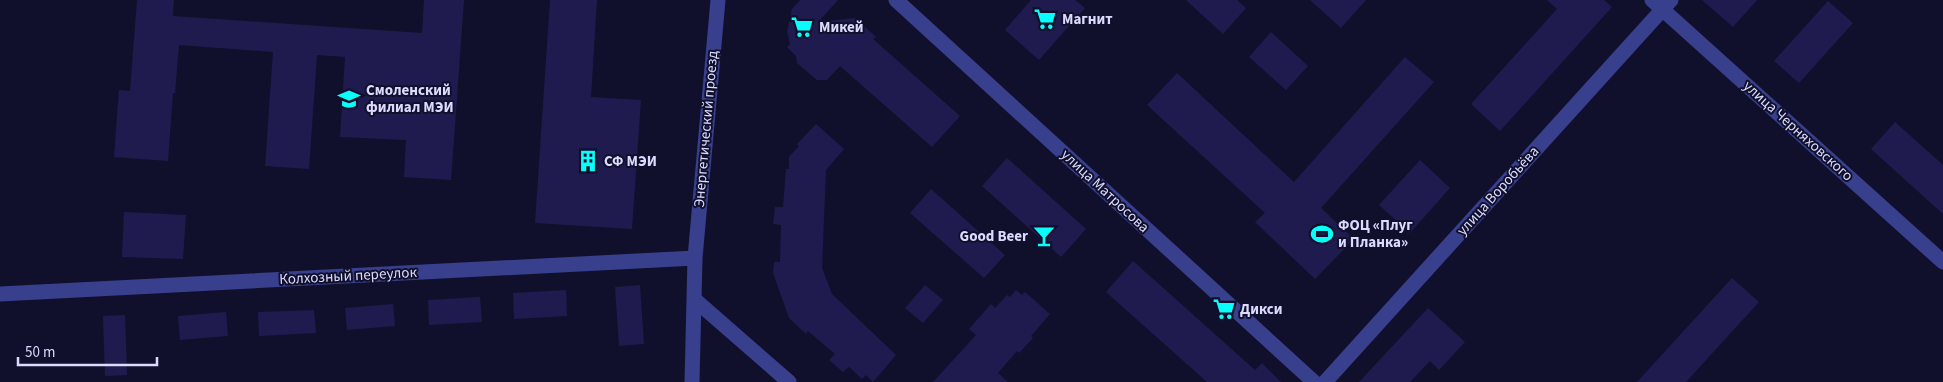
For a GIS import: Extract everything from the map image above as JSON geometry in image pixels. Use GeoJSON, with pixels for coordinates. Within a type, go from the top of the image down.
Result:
{"type":"FeatureCollection","features":[{"type":"Feature","properties":{"kind":"street","name":"Энергетический проезд"},"geometry":{"type":"LineString","coordinates":[[692,382],[695,258],[718,0]]}},
{"type":"Feature","properties":{"kind":"street","name":"улица Матросова"},"geometry":{"type":"LineString","coordinates":[[896,0],[1314,382]]}},
{"type":"Feature","properties":{"kind":"street","name":"улица Черняховского"},"geometry":{"type":"LineString","coordinates":[[1662,3],[1943,262]]}},
{"type":"Feature","properties":{"kind":"street","name":"улица Воробьёва"},"geometry":{"type":"LineString","coordinates":[[1325,382],[1662,3]]}},
{"type":"Feature","properties":{"kind":"street","name":"Колхозный переулок"},"geometry":{"type":"LineString","coordinates":[[0,294],[695,258]]}},
{"type":"Feature","properties":{"kind":"street"},"geometry":{"type":"LineString","coordinates":[[694,299],[789,382]]}},
{"type":"Feature","properties":{"kind":"building"},"geometry":{"type":"Polygon","coordinates":[[[137,0],[174,0],[173,16],[422,33],[424,0],[464,0],[451,180],[404,177],[406,140],[340,137],[345,57],[317,55],[309,169],[265,166],[273,52],[179,45],[168,161],[114,157],[119,90],[130,91],[137,0]]]}},
{"type":"Feature","properties":{"kind":"building","name":"СФ МЭИ"},"geometry":{"type":"Polygon","coordinates":[[[550,0],[597,0],[591,97],[641,100],[632,229],[535,223],[550,0]]]}},
{"type":"Feature","properties":{"kind":"building"},"geometry":{"type":"Polygon","coordinates":[[[800,0],[838,0],[818,22],[855,18],[876,37],[873,39],[960,116],[932,147],[840,66],[827,80],[817,80],[797,63],[796,56],[787,47],[790,44],[787,31],[792,9],[800,0]]]}},
{"type":"Feature","properties":{"kind":"building","name":"Магнит"},"geometry":{"type":"Polygon","coordinates":[[[1031,0],[1075,0],[1085,8],[1039,60],[1005,30],[1031,0]]]}},
{"type":"Feature","properties":{"kind":"building"},"geometry":{"type":"Polygon","coordinates":[[[1186,0],[1237,0],[1246,8],[1223,34],[1186,0]]]}},
{"type":"Feature","properties":{"kind":"building"},"geometry":{"type":"Polygon","coordinates":[[[1310,0],[1366,0],[1341,28],[1310,0]]]}},
{"type":"Feature","properties":{"kind":"building"},"geometry":{"type":"Polygon","coordinates":[[[1547,0],[1604,0],[1612,7],[1500,131],[1471,104],[1557,9],[1547,0]]]}},
{"type":"Feature","properties":{"kind":"building"},"geometry":{"type":"Polygon","coordinates":[[[1702,0],[1757,0],[1733,27],[1702,0]]]}},
{"type":"Feature","properties":{"kind":"building"},"geometry":{"type":"Polygon","coordinates":[[[1828,1],[1853,23],[1799,83],[1774,61],[1828,1]]]}},
{"type":"Feature","properties":{"kind":"building"},"geometry":{"type":"Polygon","coordinates":[[[1271,32],[1308,66],[1286,90],[1249,57],[1271,32]]]}},
{"type":"Feature","properties":{"kind":"building"},"geometry":{"type":"Polygon","coordinates":[[[1405,57],[1434,82],[1321,208],[1354,239],[1315,279],[1255,222],[1265,213],[1147,105],[1177,73],[1294,182],[1405,57]]]}},
{"type":"Feature","properties":{"kind":"building"},"geometry":{"type":"Polygon","coordinates":[[[1895,122],[1943,165],[1943,214],[1871,149],[1895,122]]]}},
{"type":"Feature","properties":{"kind":"building"},"geometry":{"type":"Polygon","coordinates":[[[816,124],[844,149],[826,170],[822,268],[832,294],[896,355],[873,382],[866,375],[862,379],[849,367],[843,372],[829,360],[835,354],[808,331],[806,334],[789,318],[773,273],[774,262],[780,262],[781,225],[773,224],[775,207],[783,207],[786,169],[789,169],[789,157],[799,146],[797,144],[816,124]]]}},
{"type":"Feature","properties":{"kind":"building"},"geometry":{"type":"Polygon","coordinates":[[[1007,158],[1086,229],[1061,257],[982,186],[1007,158]]]}},
{"type":"Feature","properties":{"kind":"building"},"geometry":{"type":"Polygon","coordinates":[[[1420,160],[1450,188],[1410,233],[1379,205],[1420,160]]]}},
{"type":"Feature","properties":{"kind":"building"},"geometry":{"type":"Polygon","coordinates":[[[931,189],[1005,255],[984,278],[910,213],[931,189]]]}},
{"type":"Feature","properties":{"kind":"building"},"geometry":{"type":"Polygon","coordinates":[[[124,212],[186,215],[183,259],[122,257],[124,212]]]}},
{"type":"Feature","properties":{"kind":"building"},"geometry":{"type":"Polygon","coordinates":[[[1133,261],[1255,370],[1262,363],[1281,382],[1207,382],[1106,292],[1133,261]]]}},
{"type":"Feature","properties":{"kind":"building"},"geometry":{"type":"Polygon","coordinates":[[[1732,278],[1759,302],[1686,382],[1637,382],[1732,278]]]}},
{"type":"Feature","properties":{"kind":"building"},"geometry":{"type":"Polygon","coordinates":[[[640,285],[644,344],[619,346],[615,287],[640,285]]]}},
{"type":"Feature","properties":{"kind":"building"},"geometry":{"type":"Polygon","coordinates":[[[925,285],[943,300],[923,323],[905,308],[925,285]]]}},
{"type":"Feature","properties":{"kind":"building"},"geometry":{"type":"Polygon","coordinates":[[[566,290],[567,316],[514,319],[513,293],[566,290]]]}},
{"type":"Feature","properties":{"kind":"building"},"geometry":{"type":"Polygon","coordinates":[[[1016,290],[1022,295],[1025,292],[1050,314],[1031,336],[1033,338],[1019,353],[1017,351],[998,373],[1008,382],[933,382],[976,335],[969,329],[991,304],[995,308],[1007,295],[1010,297],[1016,290]]]}},
{"type":"Feature","properties":{"kind":"building"},"geometry":{"type":"Polygon","coordinates":[[[480,297],[482,322],[429,325],[428,300],[480,297]]]}},
{"type":"Feature","properties":{"kind":"building"},"geometry":{"type":"Polygon","coordinates":[[[393,304],[395,326],[347,330],[345,308],[393,304]]]}},
{"type":"Feature","properties":{"kind":"building"},"geometry":{"type":"Polygon","coordinates":[[[1428,308],[1465,342],[1439,370],[1430,361],[1410,382],[1359,382],[1428,308]]]}},
{"type":"Feature","properties":{"kind":"building"},"geometry":{"type":"Polygon","coordinates":[[[314,310],[316,333],[259,336],[258,312],[314,310]]]}},
{"type":"Feature","properties":{"kind":"building"},"geometry":{"type":"Polygon","coordinates":[[[226,312],[228,336],[180,340],[178,316],[226,312]]]}},
{"type":"Feature","properties":{"kind":"building"},"geometry":{"type":"Polygon","coordinates":[[[125,315],[127,375],[105,376],[103,316],[125,315]]]}},
{"type":"Feature","properties":{"kind":"place","name":"Магнит"},"geometry":{"type":"Point","coordinates":[1045,19]}},
{"type":"Feature","properties":{"kind":"place","name":"Микей"},"geometry":{"type":"Point","coordinates":[802,27]}},
{"type":"Feature","properties":{"kind":"place","name":"Смоленский филиал МЭИ"},"geometry":{"type":"Point","coordinates":[349,99]}},
{"type":"Feature","properties":{"kind":"place","name":"СФ МЭИ"},"geometry":{"type":"Point","coordinates":[588,161]}},
{"type":"Feature","properties":{"kind":"place","name":"ФОЦ «Плуг и Планка»"},"geometry":{"type":"Point","coordinates":[1322,234]}},
{"type":"Feature","properties":{"kind":"place","name":"Good Beer"},"geometry":{"type":"Point","coordinates":[1044,236]}},
{"type":"Feature","properties":{"kind":"place","name":"Дикси"},"geometry":{"type":"Point","coordinates":[1224,309]}}]}
